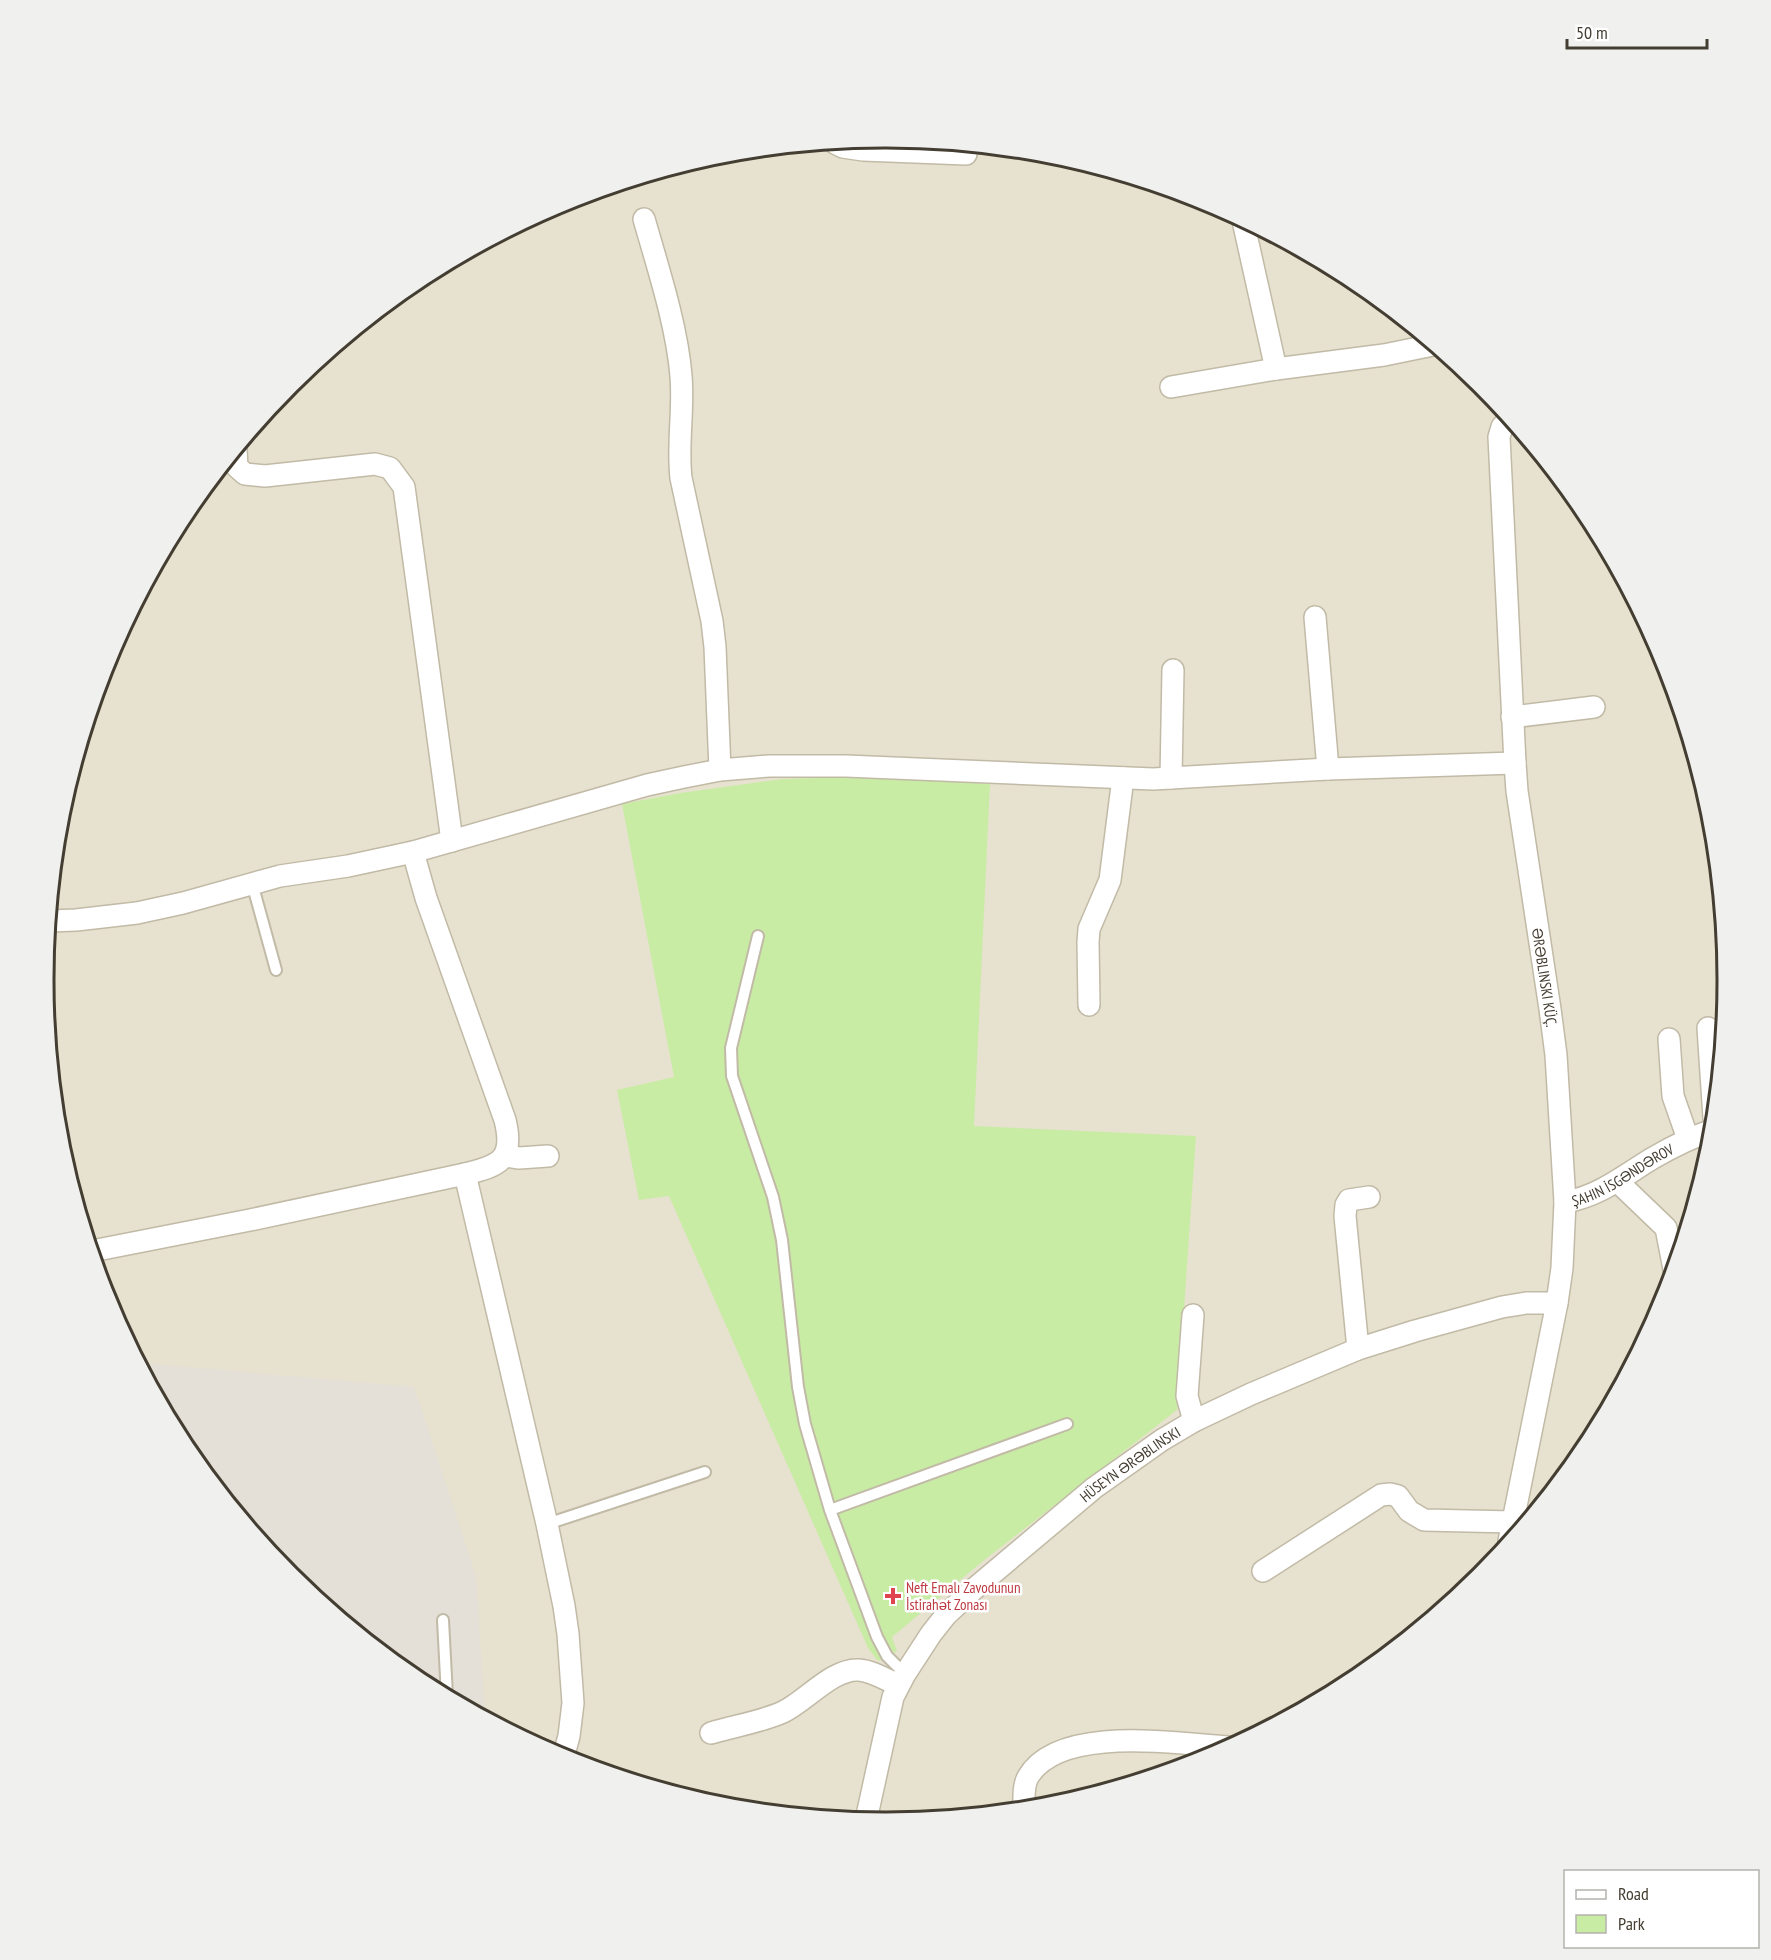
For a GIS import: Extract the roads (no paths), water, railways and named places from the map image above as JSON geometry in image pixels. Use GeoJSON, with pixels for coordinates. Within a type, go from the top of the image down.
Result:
{"type":"FeatureCollection","features":[{"type":"Feature","properties":{"kind":"street"},"geometry":{"type":"LineString","coordinates":[[856,149],[966,154]]}},
{"type":"Feature","properties":{"kind":"street"},"geometry":{"type":"LineString","coordinates":[[644,219],[668,304],[681,375],[679,459],[681,478],[712,621],[720,770]]}},
{"type":"Feature","properties":{"kind":"street"},"geometry":{"type":"LineString","coordinates":[[1245,230],[1276,369]]}},
{"type":"Feature","properties":{"kind":"street"},"geometry":{"type":"LineString","coordinates":[[1171,387],[1424,347]]}},
{"type":"Feature","properties":{"kind":"street","name":"ƏRƏBLINSKI KÜÇ."},"geometry":{"type":"LineString","coordinates":[[1503,424],[1499,437],[1517,791],[1552,1021],[1565,1202],[1562,1268],[1557,1303],[1512,1527]]}},
{"type":"Feature","properties":{"kind":"street"},"geometry":{"type":"LineString","coordinates":[[237,461],[237,467],[245,474],[265,476],[375,464],[390,468],[404,487],[452,841]]}},
{"type":"Feature","properties":{"kind":"street"},"geometry":{"type":"LineString","coordinates":[[1315,617],[1328,769]]}},
{"type":"Feature","properties":{"kind":"street"},"geometry":{"type":"LineString","coordinates":[[1171,778],[1173,669]]}},
{"type":"Feature","properties":{"kind":"street"},"geometry":{"type":"LineString","coordinates":[[1512,717],[1594,708]]}},
{"type":"Feature","properties":{"kind":"street"},"geometry":{"type":"LineString","coordinates":[[56,921],[136,913],[183,903],[280,876],[348,866],[413,852],[647,785],[720,770],[828,765],[1123,778],[1171,778],[1328,769],[1515,763]]}},
{"type":"Feature","properties":{"kind":"street"},"geometry":{"type":"LineString","coordinates":[[1089,1005],[1089,929],[1110,880],[1123,778]]}},
{"type":"Feature","properties":{"kind":"street"},"geometry":{"type":"LineString","coordinates":[[99,1250],[465,1174],[490,1168],[505,1156],[509,1133],[426,898],[413,852]]}},
{"type":"Feature","properties":{"kind":"street"},"geometry":{"type":"LineString","coordinates":[[1708,1028],[1711,1076]]}},
{"type":"Feature","properties":{"kind":"street"},"geometry":{"type":"LineString","coordinates":[[1669,1039],[1673,1096],[1688,1139]]}},
{"type":"Feature","properties":{"kind":"street","name":"ŞAHIN İSGƏNDƏROV"},"geometry":{"type":"LineString","coordinates":[[1565,1202],[1580,1200],[1618,1182],[1651,1159],[1702,1134]]}},
{"type":"Feature","properties":{"kind":"street"},"geometry":{"type":"LineString","coordinates":[[505,1156],[519,1158],[548,1156]]}},
{"type":"Feature","properties":{"kind":"street"},"geometry":{"type":"LineString","coordinates":[[465,1174],[564,1606],[572,1719],[565,1747]]}},
{"type":"Feature","properties":{"kind":"street"},"geometry":{"type":"LineString","coordinates":[[1618,1182],[1666,1228],[1671,1252]]}},
{"type":"Feature","properties":{"kind":"street"},"geometry":{"type":"LineString","coordinates":[[1358,1349],[1345,1216],[1349,1200],[1369,1197]]}},
{"type":"Feature","properties":{"kind":"street","name":"HÜSEYN ƏRƏBLINSKI"},"geometry":{"type":"LineString","coordinates":[[868,1811],[888,1714],[901,1679],[946,1615],[1094,1488],[1162,1440],[1194,1421],[1251,1394],[1358,1349],[1502,1307],[1526,1303],[1557,1303]]}},
{"type":"Feature","properties":{"kind":"street"},"geometry":{"type":"LineString","coordinates":[[1193,1315],[1186,1396],[1194,1421]]}},
{"type":"Feature","properties":{"kind":"street"},"geometry":{"type":"LineString","coordinates":[[1263,1571],[1382,1495],[1398,1496],[1409,1511],[1424,1520],[1508,1531]]}},
{"type":"Feature","properties":{"kind":"street"},"geometry":{"type":"LineString","coordinates":[[711,1734],[783,1711],[849,1670],[860,1670],[901,1679]]}},
{"type":"Feature","properties":{"kind":"street"},"geometry":{"type":"LineString","coordinates":[[1024,1800],[1025,1784],[1029,1776],[1050,1756],[1069,1748],[1109,1742],[1147,1741],[1209,1746]]}},
{"type":"Feature","properties":{"kind":"lane"},"geometry":{"type":"LineString","coordinates":[[252,883],[276,970]]}},
{"type":"Feature","properties":{"kind":"lane"},"geometry":{"type":"LineString","coordinates":[[758,936],[730,1048],[732,1077],[773,1197],[782,1240],[798,1387],[805,1424],[830,1510],[877,1637],[901,1679]]}},
{"type":"Feature","properties":{"kind":"lane"},"geometry":{"type":"LineString","coordinates":[[830,1510],[1067,1424]]}},
{"type":"Feature","properties":{"kind":"lane"},"geometry":{"type":"LineString","coordinates":[[547,1524],[705,1472]]}},
{"type":"Feature","properties":{"kind":"lane"},"geometry":{"type":"LineString","coordinates":[[443,1620],[446,1685]]}},
{"type":"Feature","properties":{"kind":"place","name":"Neft Emalı Zavodunun İstirahət Zonası"},"geometry":{"type":"Point","coordinates":[893,1596]}}]}
